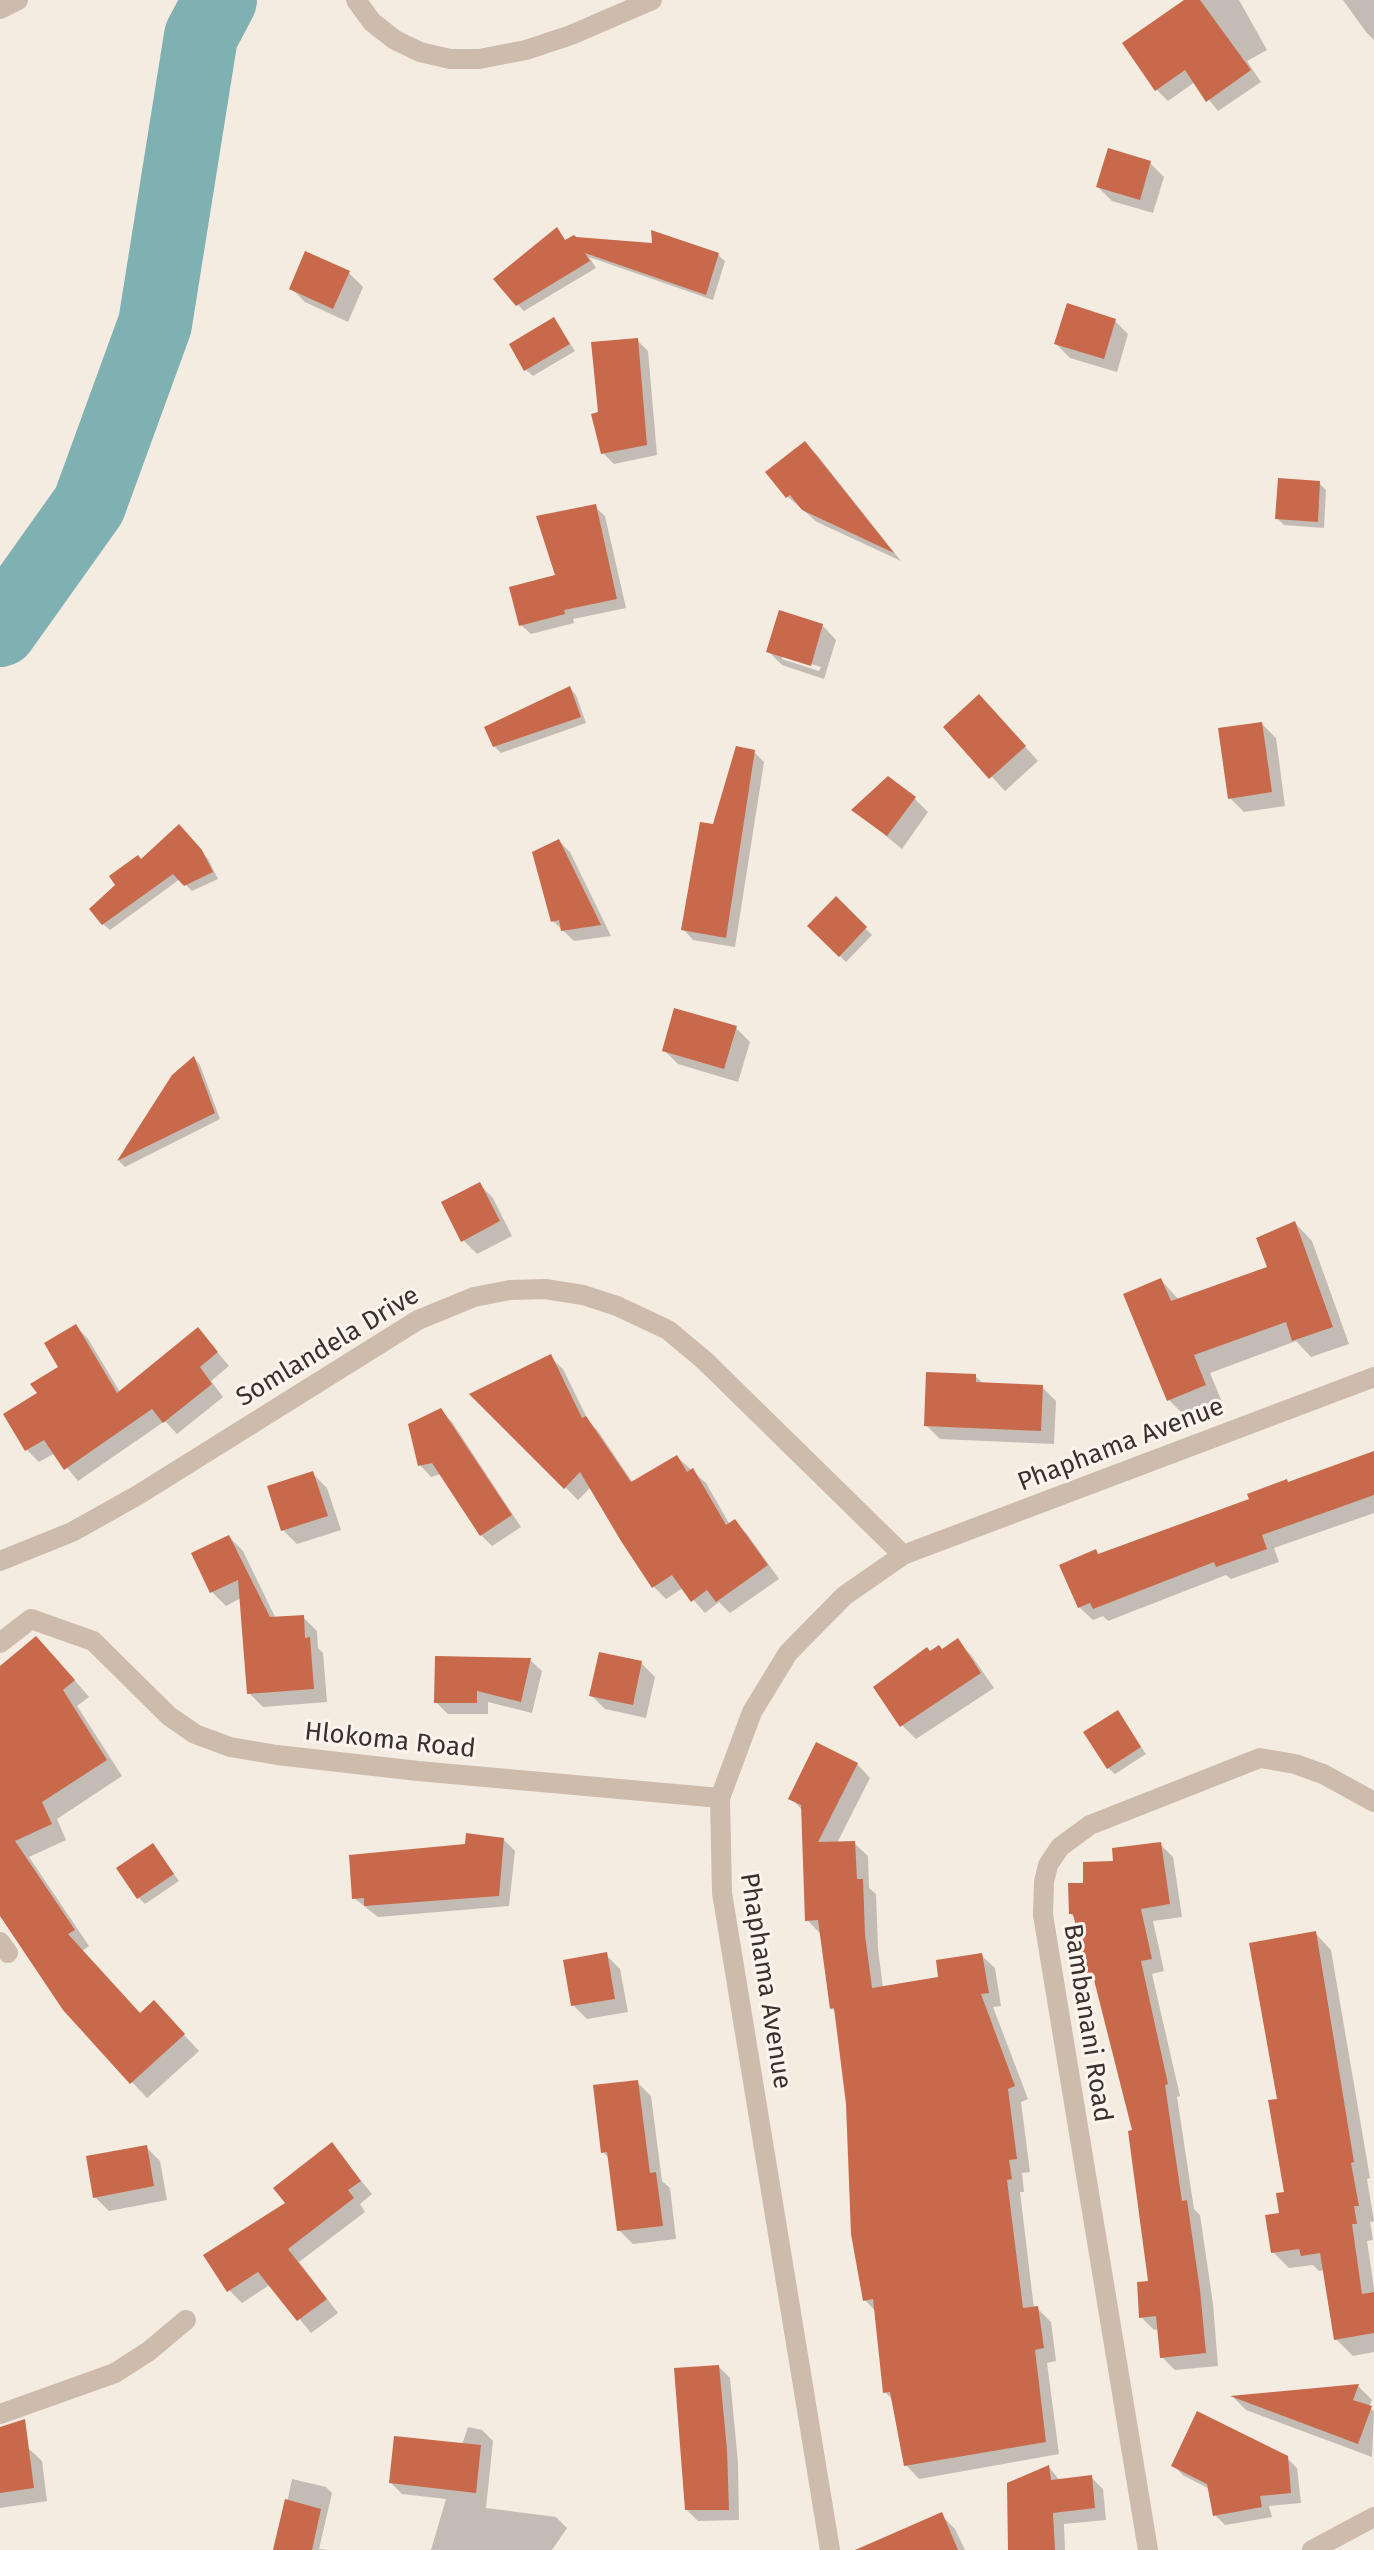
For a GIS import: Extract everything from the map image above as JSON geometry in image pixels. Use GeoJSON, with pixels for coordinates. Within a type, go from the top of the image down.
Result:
{"type":"FeatureCollection","features":[{"type":"Feature","properties":{"kind":"street"},"geometry":{"type":"LineString","coordinates":[[0,9],[18,0]]}},
{"type":"Feature","properties":{"kind":"street"},"geometry":{"type":"LineString","coordinates":[[356,0],[372,22],[408,46],[450,59],[479,59],[526,50],[571,35],[652,0]]}},
{"type":"Feature","properties":{"kind":"street","name":"Somlandela Drive"},"geometry":{"type":"LineString","coordinates":[[0,1561],[72,1532],[138,1495],[418,1320],[474,1297],[510,1290],[545,1289],[583,1295],[617,1306],[668,1330],[704,1360],[903,1555]]}},
{"type":"Feature","properties":{"kind":"street","name":"Phaphama Avenue"},"geometry":{"type":"LineString","coordinates":[[830,2550],[722,1893],[720,1798],[752,1712],[788,1653],[844,1596],[903,1555],[1374,1377]]}},
{"type":"Feature","properties":{"kind":"street","name":"Hlokoma Road"},"geometry":{"type":"LineString","coordinates":[[0,1643],[31,1619],[93,1641],[169,1716],[195,1734],[230,1747],[418,1771],[720,1798]]}},
{"type":"Feature","properties":{"kind":"street","name":"Bambanani Road"},"geometry":{"type":"LineString","coordinates":[[1148,2550],[1043,1915],[1048,1865],[1060,1847],[1090,1825],[1260,1758],[1295,1764],[1323,1774],[1374,1802]]}},
{"type":"Feature","properties":{"kind":"street"},"geometry":{"type":"LineString","coordinates":[[1,2414],[115,2373],[149,2351],[186,2320]]}},
{"type":"Feature","properties":{"kind":"street"},"geometry":{"type":"LineString","coordinates":[[1312,2550],[1374,2517]]}},
{"type":"Feature","properties":{"kind":"building"},"geometry":{"type":"Polygon","coordinates":[[[1184,0],[1200,0],[1251,70],[1206,102],[1185,70],[1155,91],[1122,43],[1184,0]]]}},
{"type":"Feature","properties":{"kind":"building"},"geometry":{"type":"Polygon","coordinates":[[[1108,148],[1151,161],[1140,200],[1096,187],[1108,148]]]}},
{"type":"Feature","properties":{"kind":"building"},"geometry":{"type":"Polygon","coordinates":[[[557,227],[565,240],[574,235],[652,243],[651,230],[719,253],[706,295],[585,253],[590,261],[516,306],[493,279],[557,227]]]}},
{"type":"Feature","properties":{"kind":"building"},"geometry":{"type":"Polygon","coordinates":[[[305,251],[350,271],[333,309],[289,289],[305,251]]]}},
{"type":"Feature","properties":{"kind":"building"},"geometry":{"type":"Polygon","coordinates":[[[1067,303],[1116,319],[1104,359],[1054,344],[1067,303]]]}},
{"type":"Feature","properties":{"kind":"building"},"geometry":{"type":"Polygon","coordinates":[[[554,317],[570,344],[524,371],[509,344],[554,317]]]}},
{"type":"Feature","properties":{"kind":"building"},"geometry":{"type":"Polygon","coordinates":[[[638,338],[647,445],[601,454],[591,414],[598,412],[591,342],[638,338]]]}},
{"type":"Feature","properties":{"kind":"building"},"geometry":{"type":"Polygon","coordinates":[[[805,441],[894,553],[802,510],[790,495],[786,498],[765,472],[805,441]]]}},
{"type":"Feature","properties":{"kind":"building"},"geometry":{"type":"Polygon","coordinates":[[[1278,478],[1320,481],[1318,522],[1275,519],[1278,478]]]}},
{"type":"Feature","properties":{"kind":"building"},"geometry":{"type":"Polygon","coordinates":[[[596,504],[617,599],[564,610],[565,614],[519,626],[509,587],[555,575],[536,516],[596,504]]]}},
{"type":"Feature","properties":{"kind":"building"},"geometry":{"type":"Polygon","coordinates":[[[779,610],[823,624],[811,666],[766,652],[779,610]]]}},
{"type":"Feature","properties":{"kind":"building"},"geometry":{"type":"Polygon","coordinates":[[[570,686],[581,717],[493,747],[484,727],[570,686]]]}},
{"type":"Feature","properties":{"kind":"building"},"geometry":{"type":"Polygon","coordinates":[[[979,694],[1026,746],[989,779],[943,727],[979,694]]]}},
{"type":"Feature","properties":{"kind":"building"},"geometry":{"type":"Polygon","coordinates":[[[1262,722],[1272,792],[1228,799],[1218,728],[1262,722]]]}},
{"type":"Feature","properties":{"kind":"building"},"geometry":{"type":"Polygon","coordinates":[[[736,746],[755,750],[726,938],[681,930],[700,822],[713,824],[736,746]]]}},
{"type":"Feature","properties":{"kind":"building"},"geometry":{"type":"Polygon","coordinates":[[[888,776],[916,797],[887,836],[851,810],[888,776]]]}},
{"type":"Feature","properties":{"kind":"building"},"geometry":{"type":"Polygon","coordinates":[[[179,824],[202,850],[213,872],[184,886],[173,874],[102,925],[89,909],[115,885],[109,876],[138,855],[141,859],[179,824]]]}},
{"type":"Feature","properties":{"kind":"building"},"geometry":{"type":"Polygon","coordinates":[[[559,839],[601,925],[561,931],[559,920],[551,922],[532,852],[559,839]]]}},
{"type":"Feature","properties":{"kind":"building"},"geometry":{"type":"Polygon","coordinates":[[[836,896],[867,927],[839,957],[807,926],[836,896]]]}},
{"type":"Feature","properties":{"kind":"building"},"geometry":{"type":"Polygon","coordinates":[[[674,1008],[737,1026],[724,1069],[662,1051],[674,1008]]]}},
{"type":"Feature","properties":{"kind":"building"},"geometry":{"type":"Polygon","coordinates":[[[194,1056],[215,1113],[117,1161],[172,1075],[194,1056]]]}},
{"type":"Feature","properties":{"kind":"building"},"geometry":{"type":"Polygon","coordinates":[[[480,1182],[500,1221],[461,1242],[441,1202],[480,1182]]]}},
{"type":"Feature","properties":{"kind":"building"},"geometry":{"type":"Polygon","coordinates":[[[1295,1221],[1333,1327],[1292,1341],[1286,1322],[1194,1355],[1206,1385],[1167,1401],[1123,1294],[1161,1278],[1171,1301],[1267,1267],[1256,1238],[1295,1221]]]}},
{"type":"Feature","properties":{"kind":"building"},"geometry":{"type":"Polygon","coordinates":[[[76,1324],[117,1393],[198,1327],[218,1352],[200,1367],[212,1384],[163,1423],[152,1409],[64,1470],[44,1440],[25,1451],[3,1414],[37,1393],[30,1384],[58,1367],[44,1343],[76,1324]]]}},
{"type":"Feature","properties":{"kind":"building"},"geometry":{"type":"Polygon","coordinates":[[[551,1354],[582,1418],[586,1416],[631,1482],[677,1455],[687,1472],[693,1468],[726,1525],[735,1519],[768,1565],[716,1602],[707,1590],[691,1602],[672,1575],[652,1588],[580,1472],[564,1489],[469,1394],[551,1354]]]}},
{"type":"Feature","properties":{"kind":"building"},"geometry":{"type":"Polygon","coordinates":[[[926,1372],[976,1374],[976,1382],[1043,1385],[1041,1431],[924,1426],[926,1372]]]}},
{"type":"Feature","properties":{"kind":"building"},"geometry":{"type":"Polygon","coordinates":[[[441,1408],[512,1515],[480,1536],[432,1463],[418,1466],[408,1424],[441,1408]]]}},
{"type":"Feature","properties":{"kind":"building"},"geometry":{"type":"Polygon","coordinates":[[[1374,1451],[1374,1495],[1262,1535],[1267,1549],[1216,1567],[1214,1562],[1093,1609],[1090,1603],[1078,1608],[1059,1565],[1096,1549],[1098,1554],[1249,1499],[1247,1494],[1287,1479],[1288,1482],[1374,1451]]]}},
{"type":"Feature","properties":{"kind":"building"},"geometry":{"type":"Polygon","coordinates":[[[313,1471],[328,1516],[281,1531],[267,1486],[313,1471]]]}},
{"type":"Feature","properties":{"kind":"building"},"geometry":{"type":"Polygon","coordinates":[[[229,1535],[270,1617],[304,1615],[305,1638],[310,1637],[314,1689],[247,1694],[238,1580],[210,1593],[191,1553],[229,1535]]]}},
{"type":"Feature","properties":{"kind":"building"},"geometry":{"type":"Polygon","coordinates":[[[36,1636],[75,1680],[63,1690],[107,1760],[42,1802],[52,1824],[15,1841],[75,1930],[68,1934],[140,2013],[154,2000],[185,2034],[130,2084],[63,2010],[0,1916],[0,1666],[36,1636]]]}},
{"type":"Feature","properties":{"kind":"building"},"geometry":{"type":"Polygon","coordinates":[[[958,1638],[981,1673],[900,1727],[873,1687],[927,1647],[930,1651],[939,1645],[942,1649],[958,1638]]]}},
{"type":"Feature","properties":{"kind":"building"},"geometry":{"type":"Polygon","coordinates":[[[599,1652],[642,1661],[633,1705],[589,1696],[599,1652]]]}},
{"type":"Feature","properties":{"kind":"building"},"geometry":{"type":"Polygon","coordinates":[[[435,1656],[531,1658],[521,1702],[477,1691],[477,1703],[434,1703],[435,1656]]]}},
{"type":"Feature","properties":{"kind":"building"},"geometry":{"type":"Polygon","coordinates":[[[1118,1710],[1141,1747],[1107,1769],[1083,1732],[1118,1710]]]}},
{"type":"Feature","properties":{"kind":"building"},"geometry":{"type":"Polygon","coordinates":[[[816,1742],[858,1763],[818,1842],[855,1841],[857,1879],[863,1879],[865,1935],[872,1988],[938,1977],[936,1960],[982,1953],[989,1993],[981,1994],[1015,2086],[1008,2089],[1017,2159],[1009,2160],[1012,2179],[1007,2180],[1023,2308],[1038,2306],[1044,2348],[1035,2350],[1046,2442],[904,2466],[890,2392],[883,2393],[873,2299],[863,2301],[851,2234],[846,2104],[834,2008],[830,2009],[818,1920],[805,1921],[801,1805],[788,1799],[816,1742]]]}},
{"type":"Feature","properties":{"kind":"building"},"geometry":{"type":"Polygon","coordinates":[[[466,1833],[504,1838],[499,1896],[364,1906],[364,1898],[352,1899],[349,1855],[465,1844],[466,1833]]]}},
{"type":"Feature","properties":{"kind":"building"},"geometry":{"type":"Polygon","coordinates":[[[1161,1842],[1170,1904],[1141,1909],[1152,1959],[1141,1961],[1168,2084],[1165,2085],[1182,2201],[1187,2200],[1206,2353],[1160,2358],[1156,2316],[1139,2318],[1137,2282],[1148,2281],[1128,2131],[1132,2130],[1092,1972],[1087,1973],[1073,1914],[1069,1914],[1068,1883],[1083,1883],[1083,1862],[1113,1861],[1112,1848],[1161,1842]]]}},
{"type":"Feature","properties":{"kind":"building"},"geometry":{"type":"Polygon","coordinates":[[[153,1843],[174,1874],[137,1899],[116,1868],[153,1843]]]}},
{"type":"Feature","properties":{"kind":"building"},"geometry":{"type":"Polygon","coordinates":[[[1316,1931],[1354,2162],[1351,2163],[1359,2206],[1354,2206],[1357,2224],[1352,2224],[1362,2294],[1374,2292],[1374,2333],[1334,2340],[1320,2253],[1301,2256],[1299,2249],[1271,2253],[1265,2215],[1279,2213],[1276,2193],[1284,2192],[1268,2100],[1277,2099],[1249,1943],[1316,1931]]]}},
{"type":"Feature","properties":{"kind":"building"},"geometry":{"type":"Polygon","coordinates":[[[607,1952],[615,1999],[571,2006],[563,1960],[607,1952]]]}},
{"type":"Feature","properties":{"kind":"building"},"geometry":{"type":"Polygon","coordinates":[[[638,2080],[650,2173],[656,2172],[663,2226],[617,2231],[607,2152],[601,2153],[593,2085],[638,2080]]]}},
{"type":"Feature","properties":{"kind":"building"},"geometry":{"type":"Polygon","coordinates":[[[332,2142],[361,2181],[348,2190],[354,2198],[288,2249],[327,2299],[297,2321],[258,2272],[227,2292],[203,2255],[285,2203],[273,2188],[332,2142]]]}},
{"type":"Feature","properties":{"kind":"building"},"geometry":{"type":"Polygon","coordinates":[[[147,2145],[154,2186],[93,2198],[86,2156],[147,2145]]]}},
{"type":"Feature","properties":{"kind":"building"},"geometry":{"type":"Polygon","coordinates":[[[719,2365],[729,2510],[685,2510],[674,2368],[719,2365]]]}},
{"type":"Feature","properties":{"kind":"building"},"geometry":{"type":"Polygon","coordinates":[[[1359,2384],[1353,2400],[1372,2406],[1358,2444],[1230,2396],[1359,2384]]]}},
{"type":"Feature","properties":{"kind":"building"},"geometry":{"type":"Polygon","coordinates":[[[1197,2411],[1288,2456],[1291,2493],[1260,2496],[1262,2507],[1213,2516],[1207,2484],[1171,2466],[1197,2411]]]}},
{"type":"Feature","properties":{"kind":"building"},"geometry":{"type":"Polygon","coordinates":[[[25,2419],[34,2488],[0,2493],[0,2427],[25,2419]]]}},
{"type":"Feature","properties":{"kind":"building"},"geometry":{"type":"Polygon","coordinates":[[[394,2436],[481,2445],[476,2493],[389,2483],[394,2436]]]}},
{"type":"Feature","properties":{"kind":"building"},"geometry":{"type":"Polygon","coordinates":[[[1049,2465],[1051,2480],[1092,2475],[1095,2508],[1053,2513],[1055,2550],[1008,2550],[1007,2483],[1049,2465]]]}},
{"type":"Feature","properties":{"kind":"building"},"geometry":{"type":"Polygon","coordinates":[[[285,2499],[321,2509],[312,2550],[273,2550],[285,2499]]]}},
{"type":"Feature","properties":{"kind":"building"},"geometry":{"type":"Polygon","coordinates":[[[942,2512],[958,2550],[855,2550],[942,2512]]]}},
{"type":"Feature","properties":{"kind":"waterway"},"geometry":{"type":"LineString","coordinates":[[0,630],[89,505],[155,324],[201,36],[220,0]]}}]}
